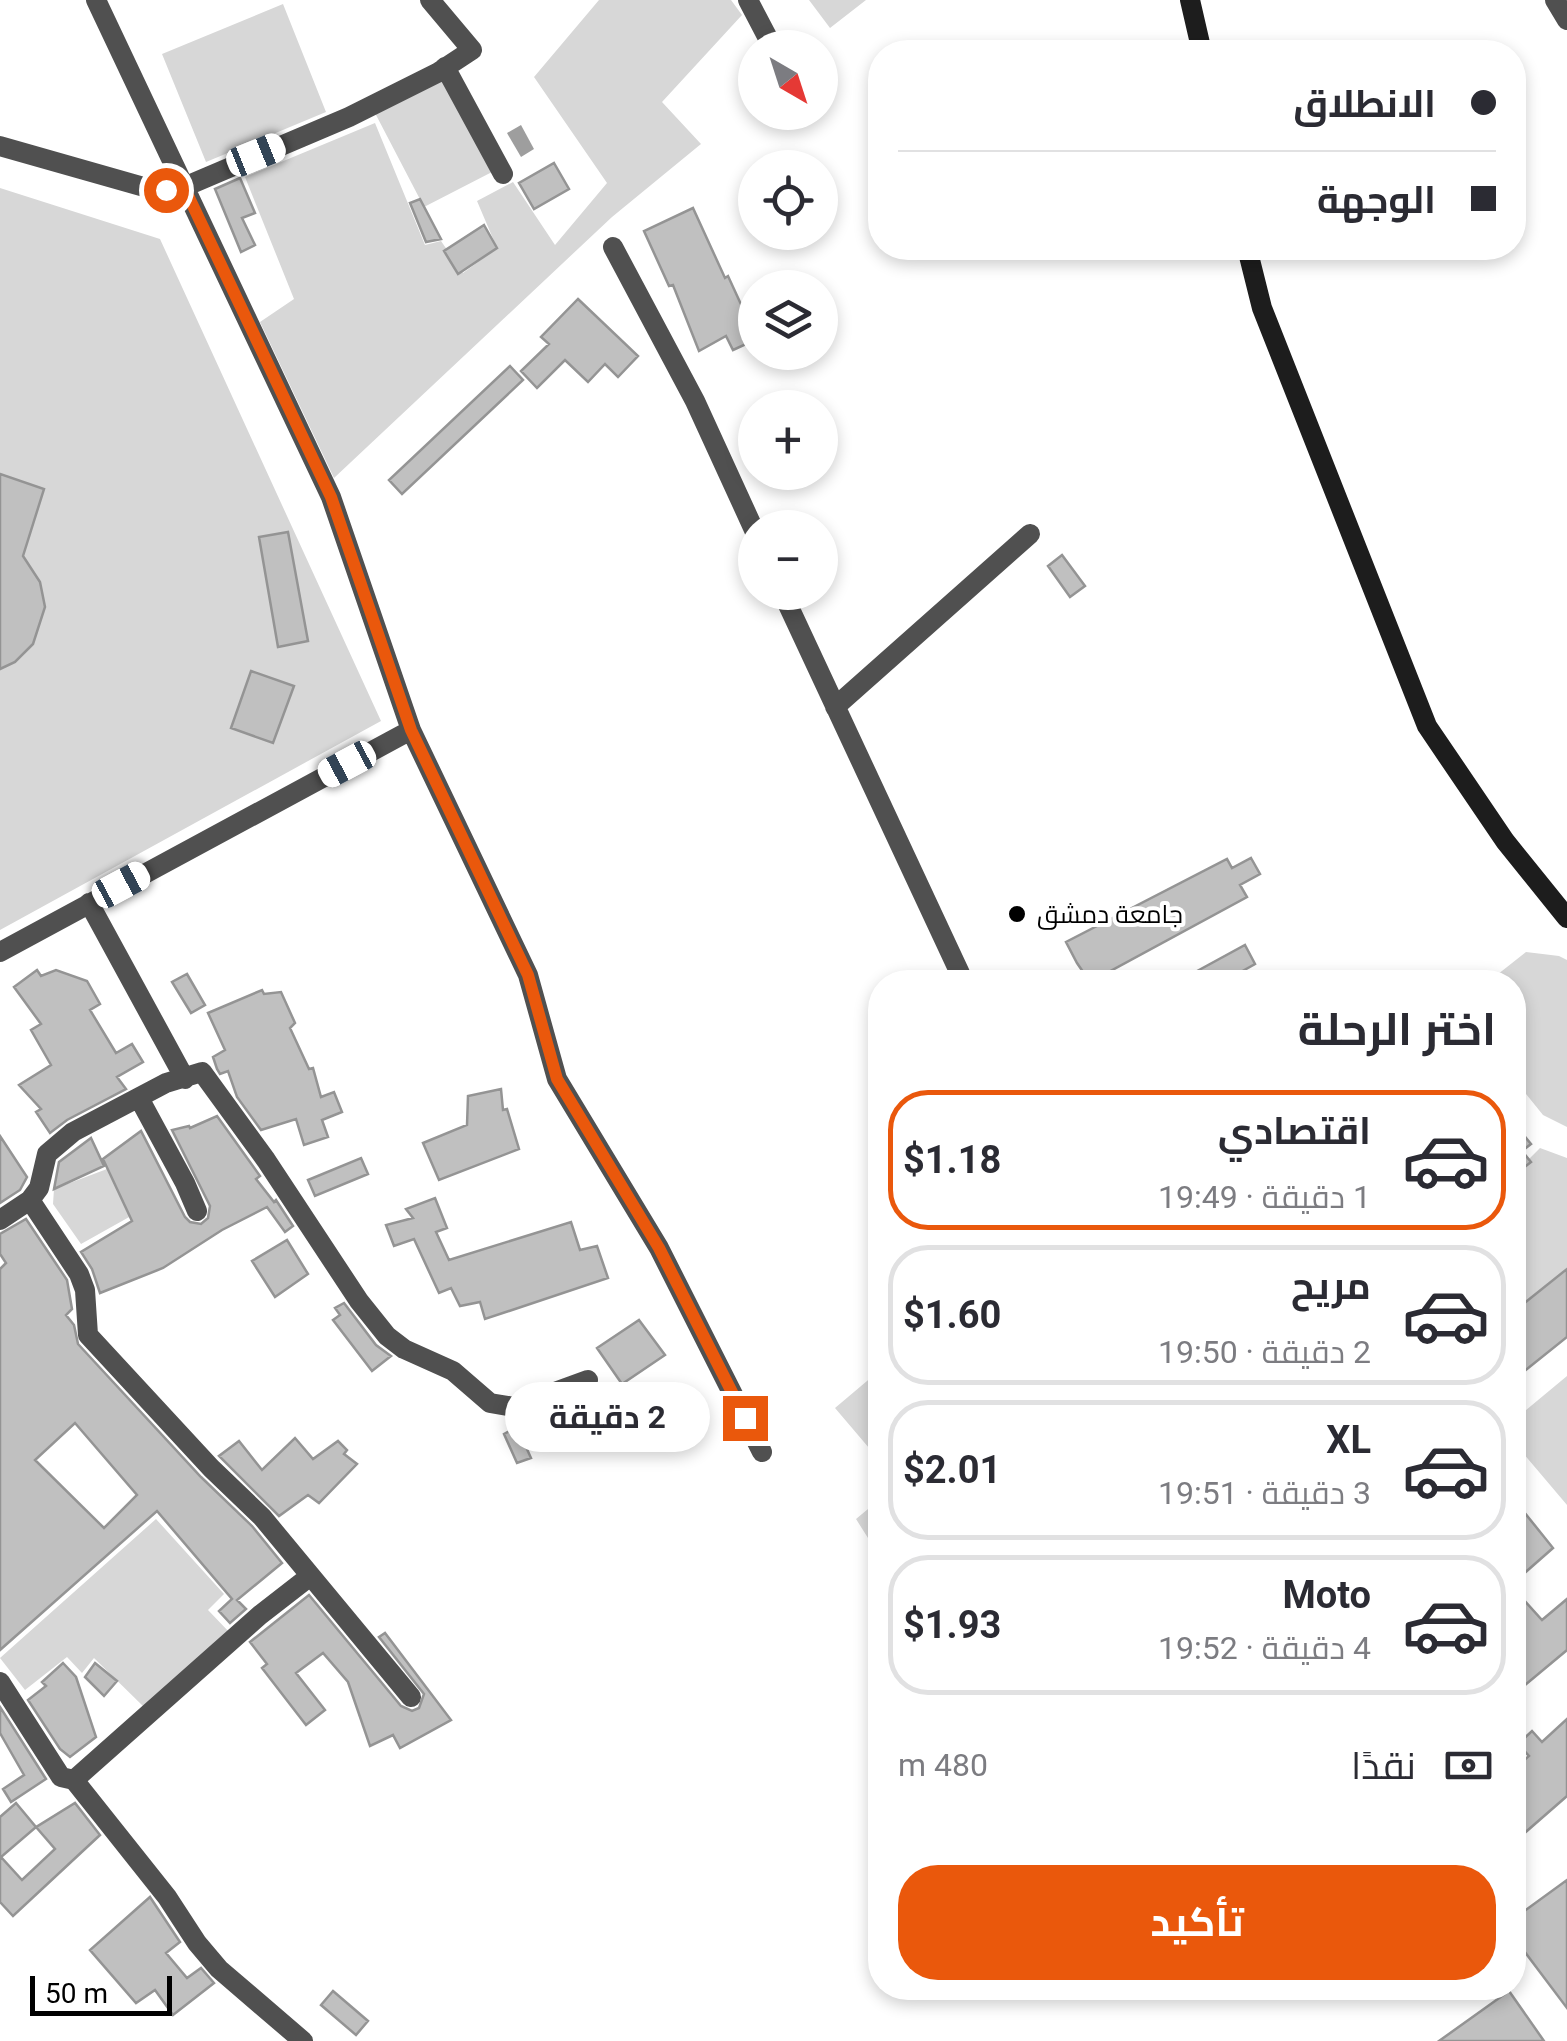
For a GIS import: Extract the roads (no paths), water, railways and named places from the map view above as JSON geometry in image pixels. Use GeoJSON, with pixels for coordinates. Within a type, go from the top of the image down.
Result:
{"type":"FeatureCollection","features":[{"type":"Feature","properties":{"kind":"street"},"geometry":{"type":"LineString","coordinates":[[96,0],[331,497],[411,730],[528,975],[557,1079],[659,1248],[762,1452]]}},
{"type":"Feature","properties":{"kind":"street"},"geometry":{"type":"LineString","coordinates":[[0,146],[151,189],[184,187],[350,116],[472,50],[430,0]]}},
{"type":"Feature","properties":{"kind":"street"},"geometry":{"type":"LineString","coordinates":[[748,0],[764,30]]}},
{"type":"Feature","properties":{"kind":"street"},"geometry":{"type":"LineString","coordinates":[[1190,0],[1199,40]]}},
{"type":"Feature","properties":{"kind":"street"},"geometry":{"type":"LineString","coordinates":[[1555,0],[1567,20]]}},
{"type":"Feature","properties":{"kind":"street"},"geometry":{"type":"LineString","coordinates":[[445,67],[503,174]]}},
{"type":"Feature","properties":{"kind":"street"},"geometry":{"type":"LineString","coordinates":[[614,247],[695,401],[745,510]]}},
{"type":"Feature","properties":{"kind":"street"},"geometry":{"type":"LineString","coordinates":[[1251,260],[1262,308],[1427,726],[1505,841],[1563,914]]}},
{"type":"Feature","properties":{"kind":"street"},"geometry":{"type":"LineString","coordinates":[[835,707],[1030,534]]}},
{"type":"Feature","properties":{"kind":"street"},"geometry":{"type":"LineString","coordinates":[[790,610],[958,970]]}},
{"type":"Feature","properties":{"kind":"street"},"geometry":{"type":"LineString","coordinates":[[0,952],[411,730]]}},
{"type":"Feature","properties":{"kind":"street"},"geometry":{"type":"LineString","coordinates":[[88,902],[185,1079]]}},
{"type":"Feature","properties":{"kind":"street"},"geometry":{"type":"LineString","coordinates":[[0,1220],[30,1200],[39,1188],[46,1154],[73,1132],[166,1084],[202,1072],[387,1336],[404,1349],[454,1371],[480,1397],[503,1407],[514,1408],[588,1380]]}},
{"type":"Feature","properties":{"kind":"street"},"geometry":{"type":"LineString","coordinates":[[139,1098],[197,1211]]}},
{"type":"Feature","properties":{"kind":"street"},"geometry":{"type":"LineString","coordinates":[[30,1200],[79,1274],[86,1300],[88,1335],[211,1468],[262,1517],[411,1697]]}},
{"type":"Feature","properties":{"kind":"street"},"geometry":{"type":"LineString","coordinates":[[74,1780],[260,1615],[310,1577]]}},
{"type":"Feature","properties":{"kind":"street"},"geometry":{"type":"LineString","coordinates":[[0,1682],[60,1776],[74,1780],[167,1897],[197,1943],[219,1969],[302,2041]]}},
{"type":"Feature","properties":{"kind":"place","name":"جامعة دمشق"},"geometry":{"type":"Point","coordinates":[1017,914]}}]}
